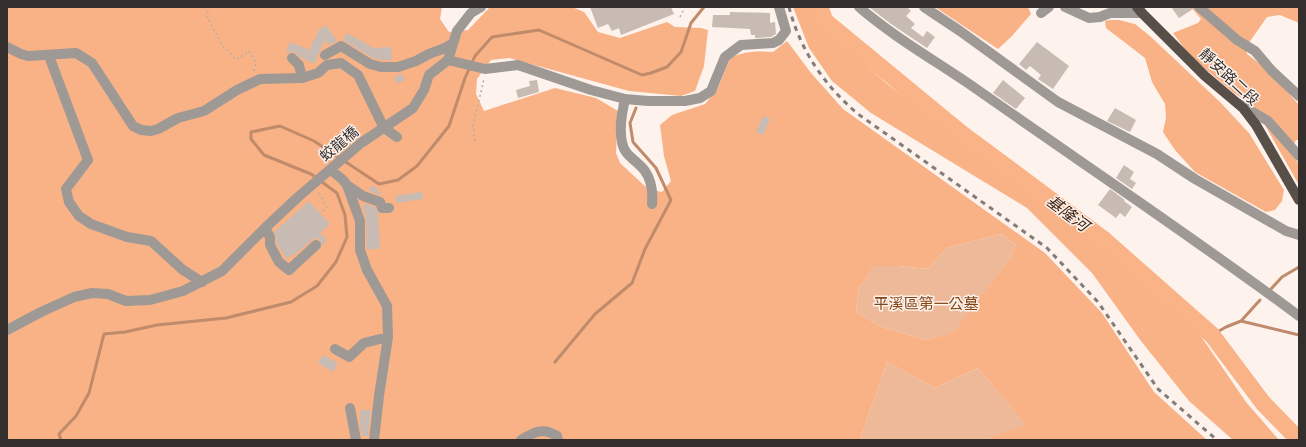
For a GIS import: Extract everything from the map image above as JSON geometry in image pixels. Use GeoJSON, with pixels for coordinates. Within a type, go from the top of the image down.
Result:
{"type":"FeatureCollection","features":[{"type":"Feature","properties":{"kind":"main road","name":"靜安路二段"},"geometry":{"type":"LineString","coordinates":[[1137,9],[1205,76],[1243,108],[1256,125],[1299,200]]}},
{"type":"Feature","properties":{"kind":"street"},"geometry":{"type":"LineString","coordinates":[[481,7],[471,13],[457,31],[448,60],[485,69],[518,65],[591,90],[625,99],[648,101],[685,101],[700,98],[711,91],[725,57],[741,45],[772,43],[779,40],[786,31],[779,7]]}},
{"type":"Feature","properties":{"kind":"street"},"geometry":{"type":"LineString","coordinates":[[858,7],[908,44],[967,82],[1245,276],[1299,316]]}},
{"type":"Feature","properties":{"kind":"street"},"geometry":{"type":"LineString","coordinates":[[924,7],[960,31],[1058,102],[1158,154],[1195,179],[1286,231],[1299,235]]}},
{"type":"Feature","properties":{"kind":"street"},"geometry":{"type":"LineString","coordinates":[[1066,7],[1088,18],[1100,18],[1110,13],[1137,9]]}},
{"type":"Feature","properties":{"kind":"street"},"geometry":{"type":"LineString","coordinates":[[1199,7],[1237,40],[1255,51],[1272,71],[1299,96]]}},
{"type":"Feature","properties":{"kind":"street"},"geometry":{"type":"LineString","coordinates":[[324,55],[341,46],[370,64],[381,67],[398,67],[416,61],[453,43]]}},
{"type":"Feature","properties":{"kind":"street"},"geometry":{"type":"LineString","coordinates":[[7,47],[20,54],[28,56],[48,56],[55,54],[76,53],[92,63],[133,126],[141,130],[151,131],[158,129],[178,118],[204,111],[237,90],[260,79],[302,78],[318,73],[327,65],[341,63],[358,75],[384,128],[397,137]]}},
{"type":"Feature","properties":{"kind":"street"},"geometry":{"type":"LineString","coordinates":[[344,65],[353,53]]}},
{"type":"Feature","properties":{"kind":"street"},"geometry":{"type":"LineString","coordinates":[[48,56],[88,160],[66,189],[69,202],[79,216],[91,224],[127,236],[151,241],[183,270],[202,282]]}},
{"type":"Feature","properties":{"kind":"street"},"geometry":{"type":"LineString","coordinates":[[292,58],[299,65],[302,78]]}},
{"type":"Feature","properties":{"kind":"street","name":"蛟龍橋"},"geometry":{"type":"LineString","coordinates":[[7,330],[74,297],[92,293],[108,294],[126,301],[150,300],[183,291],[222,271],[265,228],[361,143],[413,108],[424,90],[429,75],[448,60]]}},
{"type":"Feature","properties":{"kind":"street"},"geometry":{"type":"LineString","coordinates":[[625,99],[620,125],[622,143],[628,156],[645,171],[653,190],[652,204]]}},
{"type":"Feature","properties":{"kind":"street"},"geometry":{"type":"LineString","coordinates":[[1236,102],[1268,120],[1299,156]]}},
{"type":"Feature","properties":{"kind":"street"},"geometry":{"type":"LineString","coordinates":[[331,170],[363,196],[380,202],[382,208],[389,208]]}},
{"type":"Feature","properties":{"kind":"street"},"geometry":{"type":"LineString","coordinates":[[347,184],[360,221],[360,250],[367,270],[387,306],[388,337],[374,440]]}},
{"type":"Feature","properties":{"kind":"street"},"geometry":{"type":"LineString","coordinates":[[265,228],[270,236],[270,245],[276,257],[289,270],[316,245]]}},
{"type":"Feature","properties":{"kind":"street"},"geometry":{"type":"LineString","coordinates":[[335,349],[350,357],[364,343],[388,337]]}},
{"type":"Feature","properties":{"kind":"street"},"geometry":{"type":"LineString","coordinates":[[350,408],[356,440]]}},
{"type":"Feature","properties":{"kind":"street"},"geometry":{"type":"LineString","coordinates":[[521,440],[538,431],[549,431],[557,436],[558,440]]}},
{"type":"Feature","properties":{"kind":"path"},"geometry":{"type":"LineString","coordinates":[[211,7],[206,15],[222,45],[236,60],[249,51],[256,62],[253,74],[260,79]]}},
{"type":"Feature","properties":{"kind":"path"},"geometry":{"type":"LineString","coordinates":[[680,16],[685,7]]}},
{"type":"Feature","properties":{"kind":"path"},"geometry":{"type":"LineString","coordinates":[[475,141],[473,126],[483,85],[485,69]]}},
{"type":"Feature","properties":{"kind":"path"},"geometry":{"type":"LineString","coordinates":[[320,213],[327,207],[321,196]]}},
{"type":"Feature","properties":{"kind":"green space","name":"平溪區第一公墓"},"geometry":{"type":"Polygon","coordinates":[[[1001,234],[1016,245],[1011,257],[955,332],[926,340],[882,327],[856,312],[859,287],[866,279],[872,265],[928,269],[947,248],[1001,234]]]}},
{"type":"Feature","properties":{"kind":"green space"},"geometry":{"type":"Polygon","coordinates":[[[887,362],[935,388],[978,368],[1027,426],[985,440],[861,440],[887,362]]]}},
{"type":"Feature","properties":{"kind":"shaded area"},"geometry":{"type":"Polygon","coordinates":[[[7,7],[442,7],[440,19],[449,32],[468,30],[490,7],[572,7],[584,12],[598,32],[620,38],[667,22],[675,27],[701,28],[708,30],[704,66],[695,91],[681,96],[629,91],[509,58],[491,60],[477,79],[476,94],[484,111],[555,88],[596,98],[618,111],[616,153],[620,163],[648,189],[662,192],[671,181],[664,156],[660,125],[672,115],[705,104],[718,88],[730,58],[751,52],[773,52],[787,41],[811,73],[843,109],[1045,253],[1102,313],[1154,392],[1207,440],[985,440],[1026,425],[978,368],[935,388],[887,362],[861,440],[7,440],[7,7]],[[1001,234],[947,248],[928,269],[899,266],[872,266],[866,279],[859,287],[856,312],[882,327],[926,340],[954,332],[1011,257],[1016,245],[1001,234]]]}},
{"type":"Feature","properties":{"kind":"shaded area"},"geometry":{"type":"Polygon","coordinates":[[[793,7],[814,7],[823,27],[886,83],[1111,252],[1188,321],[1198,332],[1246,402],[1279,440],[1233,440],[1189,401],[1141,341],[1092,273],[1027,208],[871,113],[832,81],[809,48],[793,7]]]}},
{"type":"Feature","properties":{"kind":"shaded area"},"geometry":{"type":"Polygon","coordinates":[[[935,7],[1028,7],[1031,14],[1012,36],[998,49],[935,7]]]}},
{"type":"Feature","properties":{"kind":"shaded area"},"geometry":{"type":"Polygon","coordinates":[[[1191,7],[1299,7],[1299,23],[1280,15],[1267,17],[1246,47],[1247,54],[1268,70],[1299,105],[1299,140],[1296,140],[1290,152],[1299,164],[1299,185],[1254,106],[1234,93],[1190,56],[1173,33],[1198,23],[1201,19],[1191,7]]]}},
{"type":"Feature","properties":{"kind":"shaded area"},"geometry":{"type":"Polygon","coordinates":[[[1119,20],[1135,24],[1150,36],[1221,103],[1249,133],[1284,190],[1282,201],[1275,210],[1266,212],[1195,172],[1175,150],[1163,132],[1166,118],[1165,104],[1152,82],[1145,58],[1106,28],[1105,21],[1119,20]]]}},
{"type":"Feature","properties":{"kind":"building"},"geometry":{"type":"Polygon","coordinates":[[[590,7],[671,7],[674,14],[621,35],[619,28],[612,31],[608,24],[598,28],[590,7]]]}},
{"type":"Feature","properties":{"kind":"building"},"geometry":{"type":"Polygon","coordinates":[[[869,7],[907,7],[911,11],[906,16],[915,24],[911,28],[923,37],[927,31],[935,37],[927,48],[869,7]]]}},
{"type":"Feature","properties":{"kind":"building"},"geometry":{"type":"Polygon","coordinates":[[[1171,7],[1193,7],[1193,9],[1179,18],[1171,7]]]}},
{"type":"Feature","properties":{"kind":"building"},"geometry":{"type":"Polygon","coordinates":[[[730,12],[770,13],[770,23],[775,22],[776,34],[771,37],[755,38],[755,35],[751,35],[750,29],[712,27],[713,15],[730,15],[730,12]]]}},
{"type":"Feature","properties":{"kind":"building"},"geometry":{"type":"Polygon","coordinates":[[[326,25],[337,41],[329,45],[325,40],[314,64],[294,52],[286,52],[290,42],[309,50],[319,30],[326,25]]]}},
{"type":"Feature","properties":{"kind":"building"},"geometry":{"type":"Polygon","coordinates":[[[347,33],[374,48],[391,47],[392,60],[373,58],[343,40],[347,33]]]}},
{"type":"Feature","properties":{"kind":"building"},"geometry":{"type":"Polygon","coordinates":[[[1037,42],[1069,66],[1053,89],[1038,79],[1041,75],[1030,66],[1026,70],[1019,64],[1037,42]]]}},
{"type":"Feature","properties":{"kind":"building"},"geometry":{"type":"Polygon","coordinates":[[[401,73],[405,80],[398,84],[394,78],[401,73]]]}},
{"type":"Feature","properties":{"kind":"building"},"geometry":{"type":"Polygon","coordinates":[[[537,80],[539,92],[518,98],[516,90],[530,86],[529,81],[537,80]]]}},
{"type":"Feature","properties":{"kind":"building"},"geometry":{"type":"Polygon","coordinates":[[[1003,80],[1025,98],[1016,109],[993,93],[1003,80]]]}},
{"type":"Feature","properties":{"kind":"building"},"geometry":{"type":"Polygon","coordinates":[[[1115,108],[1136,120],[1130,132],[1107,121],[1115,108]]]}},
{"type":"Feature","properties":{"kind":"building"},"geometry":{"type":"Polygon","coordinates":[[[763,116],[770,119],[763,135],[756,132],[763,116]]]}},
{"type":"Feature","properties":{"kind":"building"},"geometry":{"type":"Polygon","coordinates":[[[1124,165],[1134,172],[1130,179],[1136,183],[1132,189],[1116,178],[1124,165]]]}},
{"type":"Feature","properties":{"kind":"building"},"geometry":{"type":"Polygon","coordinates":[[[370,186],[378,188],[377,191],[381,192],[380,195],[369,191],[370,186]]]}},
{"type":"Feature","properties":{"kind":"building"},"geometry":{"type":"Polygon","coordinates":[[[1110,189],[1132,207],[1125,217],[1120,213],[1116,218],[1098,205],[1110,189]]]}},
{"type":"Feature","properties":{"kind":"building"},"geometry":{"type":"Polygon","coordinates":[[[422,192],[423,199],[397,203],[395,196],[422,192]]]}},
{"type":"Feature","properties":{"kind":"building"},"geometry":{"type":"Polygon","coordinates":[[[309,201],[330,224],[320,233],[327,240],[322,246],[320,240],[314,238],[293,256],[292,254],[287,259],[276,243],[274,232],[309,201]]]}},
{"type":"Feature","properties":{"kind":"building"},"geometry":{"type":"Polygon","coordinates":[[[363,203],[375,207],[378,213],[380,249],[367,249],[366,219],[363,203]]]}},
{"type":"Feature","properties":{"kind":"building"},"geometry":{"type":"Polygon","coordinates":[[[323,355],[338,363],[333,372],[318,363],[323,355]]]}},
{"type":"Feature","properties":{"kind":"building"},"geometry":{"type":"Polygon","coordinates":[[[360,410],[371,410],[368,436],[362,436],[360,410]]]}},
{"type":"Feature","properties":{"kind":"waterway"},"geometry":{"type":"LineString","coordinates":[[61,440],[59,434],[76,416],[89,393],[104,334],[125,332],[157,325],[226,318],[291,302],[317,286],[336,262],[347,237],[345,215],[337,193],[311,174],[264,155],[251,139],[251,132],[280,126],[314,141],[379,184],[398,180],[417,166],[449,126],[465,78],[475,56],[492,37],[539,30],[642,75],[667,67],[681,52],[691,23],[704,7]]}},
{"type":"Feature","properties":{"kind":"waterway","name":"基隆河"},"geometry":{"type":"LineString","coordinates":[[820,7],[825,21],[961,133],[1102,238],[1212,335],[1263,403],[1299,440]]}},
{"type":"Feature","properties":{"kind":"waterway"},"geometry":{"type":"LineString","coordinates":[[555,362],[595,314],[632,283],[645,249],[671,200],[656,168],[633,142],[630,123],[636,108]]}},
{"type":"Feature","properties":{"kind":"waterway"},"geometry":{"type":"LineString","coordinates":[[1271,289],[1282,277],[1299,267]]}},
{"type":"Feature","properties":{"kind":"waterway"},"geometry":{"type":"LineString","coordinates":[[1212,335],[1241,321],[1260,300]]}},
{"type":"Feature","properties":{"kind":"waterway"},"geometry":{"type":"LineString","coordinates":[[1241,321],[1299,335]]}},
{"type":"Feature","properties":{"kind":"railway"},"geometry":{"type":"LineString","coordinates":[[789,7],[794,23],[807,52],[815,66],[834,91],[858,114],[1047,248],[1098,302],[1158,389],[1217,440]]}}]}
